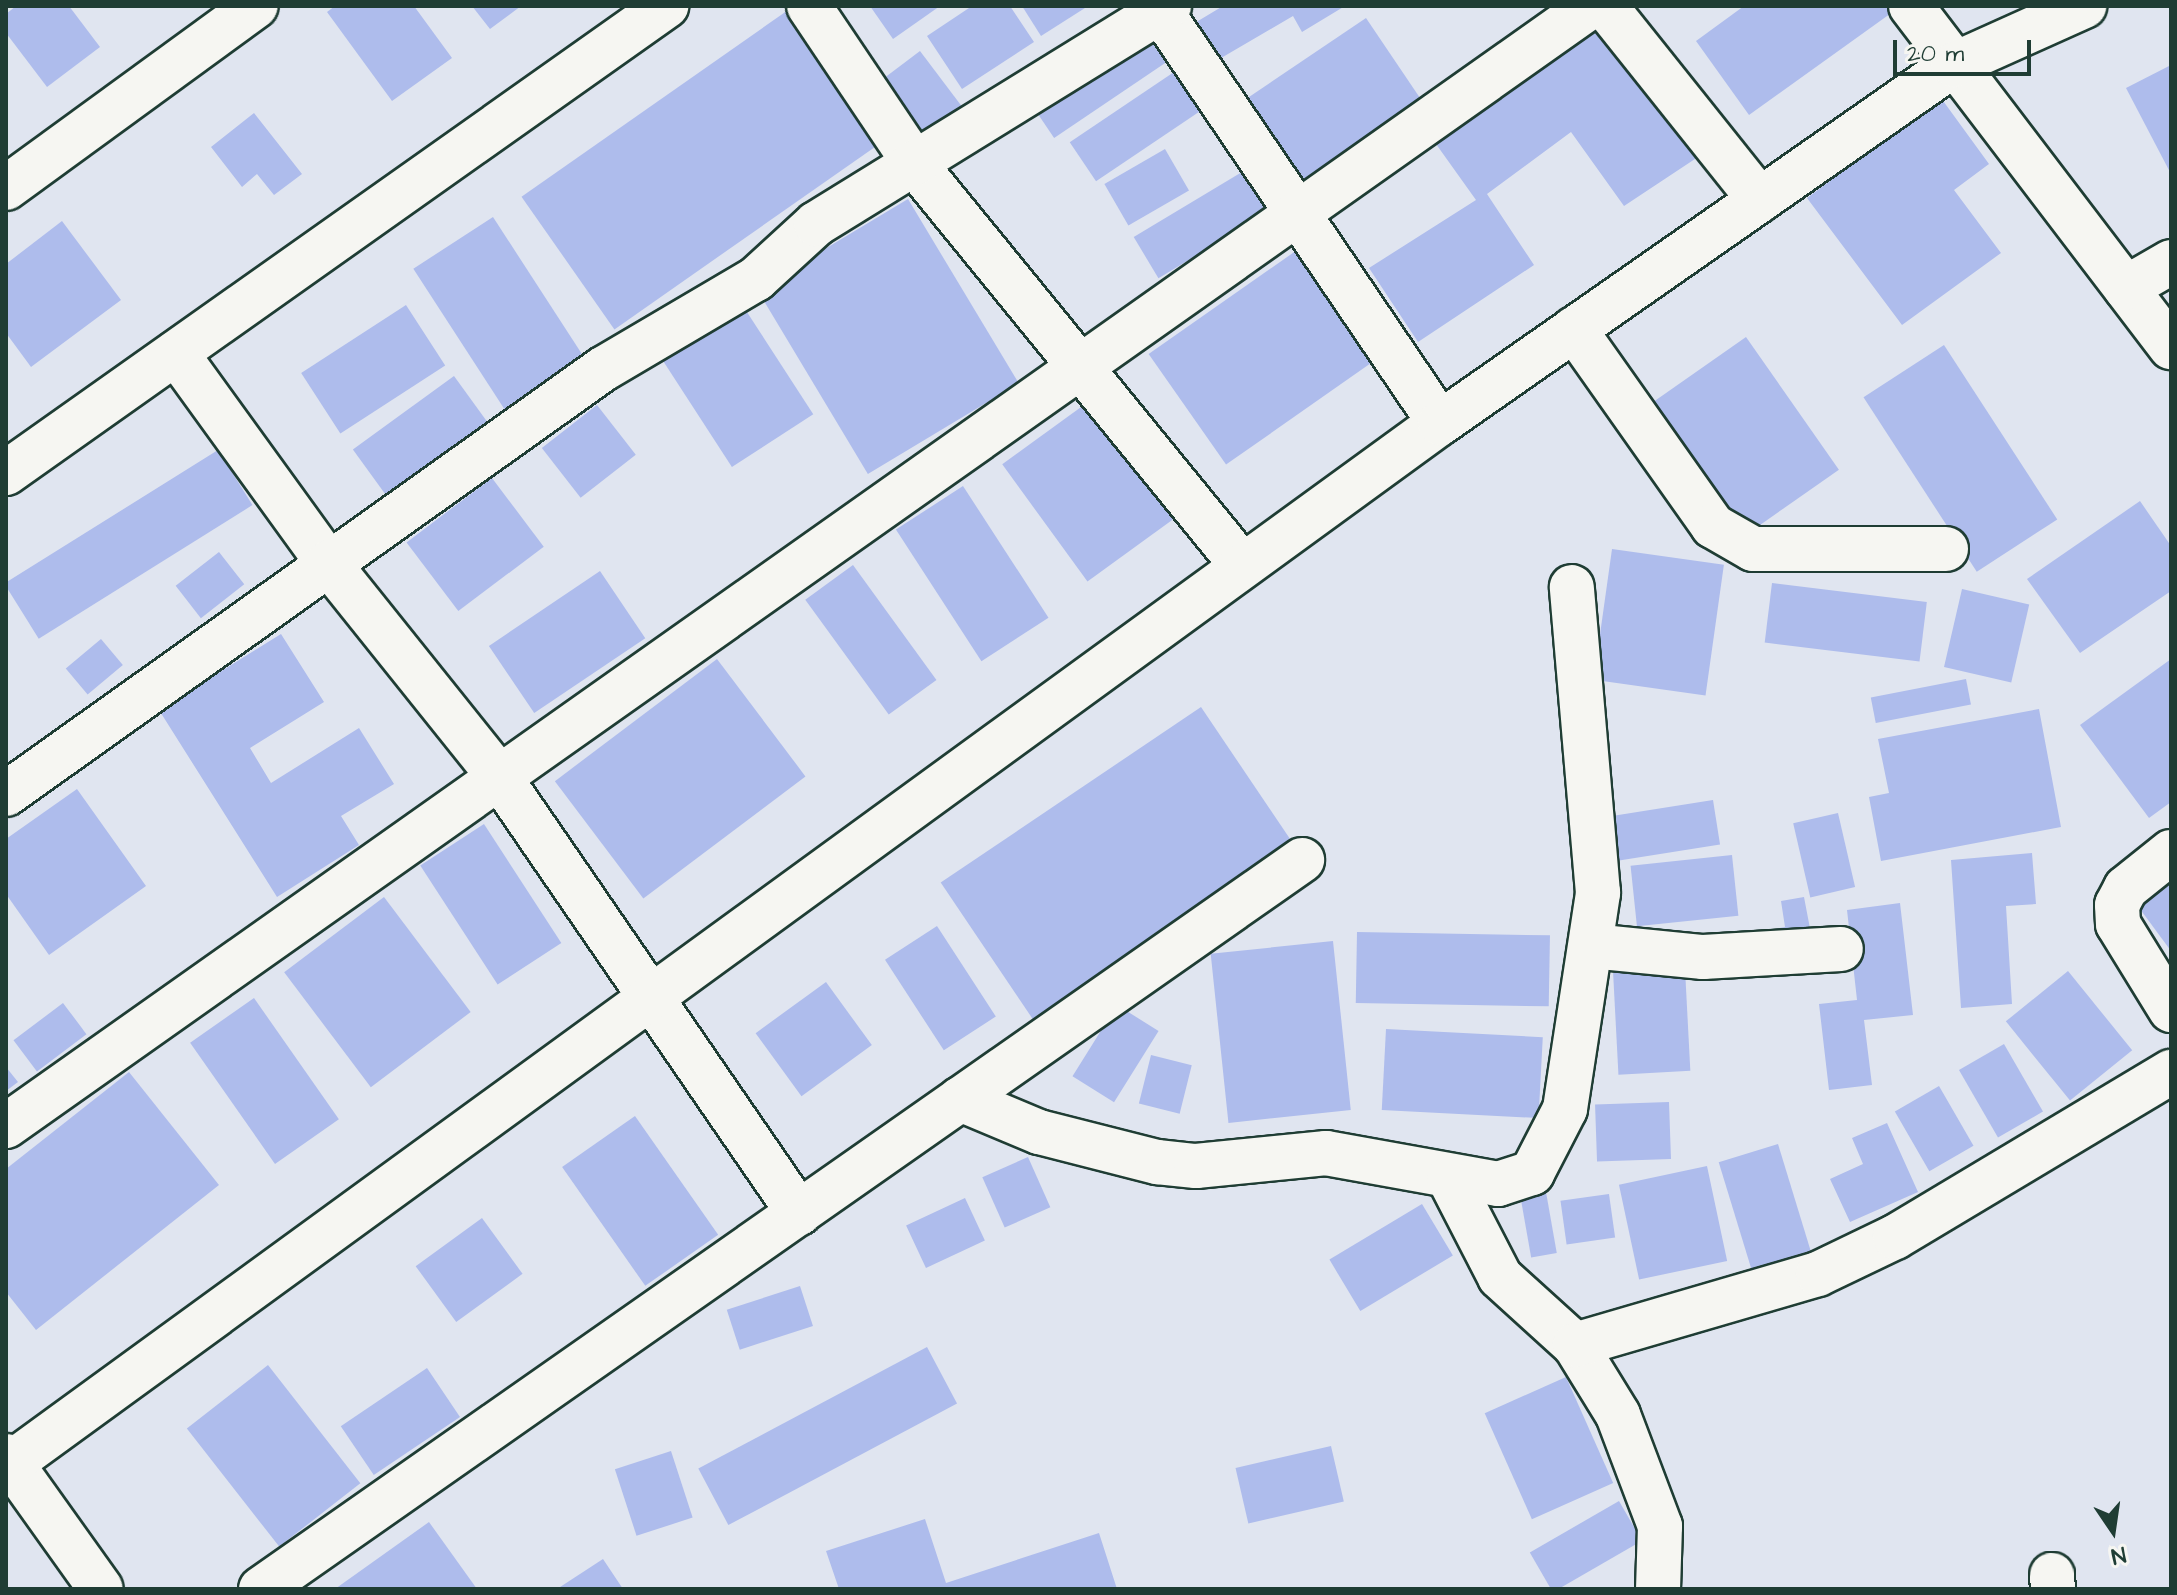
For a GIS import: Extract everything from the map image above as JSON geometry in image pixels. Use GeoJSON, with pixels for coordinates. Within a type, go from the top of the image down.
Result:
{"type":"FeatureCollection","features":[{"type":"Feature","properties":{"kind":"street"},"geometry":{"type":"LineString","coordinates":[[6,473],[666,6]]}},
{"type":"Feature","properties":{"kind":"street"},"geometry":{"type":"LineString","coordinates":[[809,6],[918,168],[1241,564]]}},
{"type":"Feature","properties":{"kind":"street"},"geometry":{"type":"LineString","coordinates":[[6,1126],[1591,6]]}},
{"type":"Feature","properties":{"kind":"street"},"geometry":{"type":"LineString","coordinates":[[1605,6],[1760,200]]}},
{"type":"Feature","properties":{"kind":"street"},"geometry":{"type":"LineString","coordinates":[[1911,6],[2171,347]]}},
{"type":"Feature","properties":{"kind":"street"},"geometry":{"type":"LineString","coordinates":[[101,1589],[8,1462],[654,999],[1241,564],[1574,329],[1953,65],[2084,6]]}},
{"type":"Feature","properties":{"kind":"street"},"geometry":{"type":"LineString","coordinates":[[6,794],[603,369],[756,279],[816,224],[918,168],[1162,7],[1440,423]]}},
{"type":"Feature","properties":{"kind":"street"},"geometry":{"type":"LineString","coordinates":[[6,188],[234,12]]}},
{"type":"Feature","properties":{"kind":"street"},"geometry":{"type":"LineString","coordinates":[[2126,288],[2171,262]]}},
{"type":"Feature","properties":{"kind":"street"},"geometry":{"type":"LineString","coordinates":[[1574,329],[1713,526],[1753,549],[1946,549]]}},
{"type":"Feature","properties":{"kind":"street"},"geometry":{"type":"LineString","coordinates":[[176,353],[328,563],[500,778],[799,1213]]}},
{"type":"Feature","properties":{"kind":"street"},"geometry":{"type":"LineString","coordinates":[[960,1099],[1039,1132],[1157,1162],[1196,1166],[1326,1153],[1449,1178],[1498,1184],[1532,1173],[1545,1155],[1565,1109],[1598,893],[1572,587]]}},
{"type":"Feature","properties":{"kind":"street"},"geometry":{"type":"LineString","coordinates":[[2171,852],[2126,888],[2117,905],[2118,924],[2171,1010]]}},
{"type":"Feature","properties":{"kind":"street"},"geometry":{"type":"LineString","coordinates":[[261,1589],[1302,860]]}},
{"type":"Feature","properties":{"kind":"street"},"geometry":{"type":"LineString","coordinates":[[1591,946],[1703,957],[1841,949]]}},
{"type":"Feature","properties":{"kind":"street"},"geometry":{"type":"LineString","coordinates":[[1575,1345],[1818,1274],[1895,1237],[2171,1072]]}},
{"type":"Feature","properties":{"kind":"street"},"geometry":{"type":"LineString","coordinates":[[1449,1178],[1500,1277],[1575,1345],[1618,1415],[1648,1483],[1660,1526],[1658,1589]]}},
{"type":"Feature","properties":{"kind":"building"},"geometry":{"type":"Polygon","coordinates":[[[16,6],[69,6],[100,47],[47,87],[6,33],[6,14],[16,6]]]}},
{"type":"Feature","properties":{"kind":"building"},"geometry":{"type":"Polygon","coordinates":[[[335,6],[414,6],[452,58],[392,101],[327,12],[335,6]]]}},
{"type":"Feature","properties":{"kind":"building"},"geometry":{"type":"Polygon","coordinates":[[[472,6],[521,6],[490,29],[472,6]]]}},
{"type":"Feature","properties":{"kind":"building"},"geometry":{"type":"Polygon","coordinates":[[[870,6],[940,6],[893,39],[870,6]]]}},
{"type":"Feature","properties":{"kind":"building"},"geometry":{"type":"Polygon","coordinates":[[[972,6],[1010,6],[1034,42],[962,89],[927,36],[972,6]]]}},
{"type":"Feature","properties":{"kind":"building"},"geometry":{"type":"Polygon","coordinates":[[[1022,6],[1084,6],[1085,8],[1041,36],[1022,6]]]}},
{"type":"Feature","properties":{"kind":"building"},"geometry":{"type":"Polygon","coordinates":[[[1223,6],[1345,6],[1302,32],[1293,16],[1216,61],[1193,24],[1223,6]]]}},
{"type":"Feature","properties":{"kind":"building"},"geometry":{"type":"Polygon","coordinates":[[[1744,6],[1901,6],[1749,115],[1696,41],[1744,6]]]}},
{"type":"Feature","properties":{"kind":"building"},"geometry":{"type":"Polygon","coordinates":[[[791,8],[884,141],[614,329],[521,197],[791,8]]]}},
{"type":"Feature","properties":{"kind":"building"},"geometry":{"type":"Polygon","coordinates":[[[1592,13],[1701,155],[1624,206],[1571,132],[1487,194],[1534,265],[1418,342],[1369,268],[1476,200],[1426,130],[1592,13]]]}},
{"type":"Feature","properties":{"kind":"building"},"geometry":{"type":"Polygon","coordinates":[[[1366,18],[1421,100],[1300,182],[1245,100],[1366,18]]]}},
{"type":"Feature","properties":{"kind":"building"},"geometry":{"type":"Polygon","coordinates":[[[1150,19],[1175,56],[1054,138],[1029,101],[1150,19]]]}},
{"type":"Feature","properties":{"kind":"building"},"geometry":{"type":"Polygon","coordinates":[[[920,51],[962,106],[917,140],[875,85],[920,51]]]}},
{"type":"Feature","properties":{"kind":"building"},"geometry":{"type":"Polygon","coordinates":[[[2171,65],[2171,174],[2126,88],[2171,65]]]}},
{"type":"Feature","properties":{"kind":"building"},"geometry":{"type":"Polygon","coordinates":[[[1180,68],[1206,107],[1096,181],[1070,142],[1180,68]]]}},
{"type":"Feature","properties":{"kind":"building"},"geometry":{"type":"Polygon","coordinates":[[[1941,98],[1989,164],[1954,190],[2001,253],[1902,325],[1807,198],[1941,98]]]}},
{"type":"Feature","properties":{"kind":"building"},"geometry":{"type":"Polygon","coordinates":[[[254,113],[302,174],[274,195],[257,174],[242,187],[211,147],[254,113]]]}},
{"type":"Feature","properties":{"kind":"building"},"geometry":{"type":"Polygon","coordinates":[[[1165,149],[1189,191],[1128,226],[1104,184],[1165,149]]]}},
{"type":"Feature","properties":{"kind":"building"},"geometry":{"type":"Polygon","coordinates":[[[1252,166],[1277,207],[1158,278],[1134,237],[1252,166]]]}},
{"type":"Feature","properties":{"kind":"building"},"geometry":{"type":"Polygon","coordinates":[[[908,199],[1019,383],[868,474],[757,290],[908,199]]]}},
{"type":"Feature","properties":{"kind":"building"},"geometry":{"type":"Polygon","coordinates":[[[493,217],[586,360],[506,412],[413,269],[493,217]]]}},
{"type":"Feature","properties":{"kind":"building"},"geometry":{"type":"Polygon","coordinates":[[[62,221],[121,300],[31,367],[6,333],[6,264],[62,221]]]}},
{"type":"Feature","properties":{"kind":"building"},"geometry":{"type":"Polygon","coordinates":[[[1310,241],[1387,352],[1226,465],[1149,354],[1310,241]]]}},
{"type":"Feature","properties":{"kind":"building"},"geometry":{"type":"Polygon","coordinates":[[[406,305],[445,365],[340,433],[301,373],[406,305]]]}},
{"type":"Feature","properties":{"kind":"building"},"geometry":{"type":"Polygon","coordinates":[[[743,306],[813,414],[732,467],[662,359],[743,306]]]}},
{"type":"Feature","properties":{"kind":"building"},"geometry":{"type":"Polygon","coordinates":[[[1746,337],[1839,470],[1747,534],[1654,401],[1746,337]]]}},
{"type":"Feature","properties":{"kind":"building"},"geometry":{"type":"Polygon","coordinates":[[[1944,345],[2057,519],[1977,572],[1863,397],[1944,345]]]}},
{"type":"Feature","properties":{"kind":"building"},"geometry":{"type":"Polygon","coordinates":[[[454,376],[488,423],[387,496],[353,449],[454,376]]]}},
{"type":"Feature","properties":{"kind":"building"},"geometry":{"type":"Polygon","coordinates":[[[1088,402],[1173,519],[1087,582],[1002,464],[1088,402]]]}},
{"type":"Feature","properties":{"kind":"building"},"geometry":{"type":"Polygon","coordinates":[[[597,405],[636,455],[581,498],[542,448],[597,405]]]}},
{"type":"Feature","properties":{"kind":"building"},"geometry":{"type":"Polygon","coordinates":[[[218,450],[252,505],[39,639],[6,582],[218,450]]]}},
{"type":"Feature","properties":{"kind":"building"},"geometry":{"type":"Polygon","coordinates":[[[492,478],[544,547],[458,611],[407,542],[492,478]]]}},
{"type":"Feature","properties":{"kind":"building"},"geometry":{"type":"Polygon","coordinates":[[[963,486],[1049,618],[981,661],[896,530],[963,486]]]}},
{"type":"Feature","properties":{"kind":"building"},"geometry":{"type":"Polygon","coordinates":[[[2140,501],[2171,546],[2171,591],[2080,653],[2027,579],[2140,501]]]}},
{"type":"Feature","properties":{"kind":"building"},"geometry":{"type":"Polygon","coordinates":[[[1612,549],[1724,565],[1706,695],[1594,680],[1612,549]]]}},
{"type":"Feature","properties":{"kind":"building"},"geometry":{"type":"Polygon","coordinates":[[[219,552],[244,584],[201,618],[176,586],[219,552]]]}},
{"type":"Feature","properties":{"kind":"building"},"geometry":{"type":"Polygon","coordinates":[[[853,565],[936,680],[889,715],[805,600],[853,565]]]}},
{"type":"Feature","properties":{"kind":"building"},"geometry":{"type":"Polygon","coordinates":[[[600,571],[645,638],[534,713],[489,646],[600,571]]]}},
{"type":"Feature","properties":{"kind":"building"},"geometry":{"type":"Polygon","coordinates":[[[1772,583],[1927,602],[1920,662],[1765,643],[1772,583]]]}},
{"type":"Feature","properties":{"kind":"building"},"geometry":{"type":"Polygon","coordinates":[[[1962,589],[2029,605],[2011,682],[1944,667],[1962,589]]]}},
{"type":"Feature","properties":{"kind":"building"},"geometry":{"type":"Polygon","coordinates":[[[281,634],[324,702],[250,748],[271,783],[359,728],[394,784],[341,816],[359,845],[277,897],[159,710],[281,634]]]}},
{"type":"Feature","properties":{"kind":"building"},"geometry":{"type":"Polygon","coordinates":[[[101,639],[123,665],[88,695],[66,669],[101,639]]]}},
{"type":"Feature","properties":{"kind":"building"},"geometry":{"type":"Polygon","coordinates":[[[717,659],[805,776],[643,899],[555,781],[717,659]]]}},
{"type":"Feature","properties":{"kind":"building"},"geometry":{"type":"Polygon","coordinates":[[[2171,659],[2171,802],[2149,818],[2080,725],[2171,659]]]}},
{"type":"Feature","properties":{"kind":"building"},"geometry":{"type":"Polygon","coordinates":[[[1966,679],[1971,705],[1876,723],[1871,698],[1966,679]]]}},
{"type":"Feature","properties":{"kind":"building"},"geometry":{"type":"Polygon","coordinates":[[[1201,707],[1293,844],[1033,1019],[941,883],[1201,707]]]}},
{"type":"Feature","properties":{"kind":"building"},"geometry":{"type":"Polygon","coordinates":[[[2039,709],[2061,827],[1881,861],[1869,797],[1889,793],[1878,739],[2039,709]]]}},
{"type":"Feature","properties":{"kind":"building"},"geometry":{"type":"Polygon","coordinates":[[[77,789],[146,886],[49,955],[6,894],[6,839],[77,789]]]}},
{"type":"Feature","properties":{"kind":"building"},"geometry":{"type":"Polygon","coordinates":[[[1713,800],[1720,844],[1614,861],[1607,817],[1713,800]]]}},
{"type":"Feature","properties":{"kind":"building"},"geometry":{"type":"Polygon","coordinates":[[[1838,813],[1855,887],[1810,897],[1793,823],[1838,813]]]}},
{"type":"Feature","properties":{"kind":"building"},"geometry":{"type":"Polygon","coordinates":[[[484,824],[561,943],[498,984],[420,865],[484,824]]]}},
{"type":"Feature","properties":{"kind":"building"},"geometry":{"type":"Polygon","coordinates":[[[2032,853],[2036,904],[2006,906],[2012,1004],[1961,1008],[1951,860],[2032,853]]]}},
{"type":"Feature","properties":{"kind":"building"},"geometry":{"type":"Polygon","coordinates":[[[1732,855],[1738,916],[1637,926],[1631,866],[1732,855]]]}},
{"type":"Feature","properties":{"kind":"building"},"geometry":{"type":"Polygon","coordinates":[[[2171,881],[2171,951],[2137,905],[2171,881]]]}},
{"type":"Feature","properties":{"kind":"building"},"geometry":{"type":"Polygon","coordinates":[[[384,897],[471,1012],[371,1087],[284,972],[384,897]]]}},
{"type":"Feature","properties":{"kind":"building"},"geometry":{"type":"Polygon","coordinates":[[[1804,897],[1812,939],[1728,937],[1785,927],[1781,901],[1804,897]]]}},
{"type":"Feature","properties":{"kind":"building"},"geometry":{"type":"Polygon","coordinates":[[[1900,903],[1913,1015],[1864,1020],[1872,1085],[1829,1090],[1819,1004],[1857,1000],[1847,910],[1900,903]]]}},
{"type":"Feature","properties":{"kind":"building"},"geometry":{"type":"Polygon","coordinates":[[[937,926],[996,1017],[944,1050],[885,960],[937,926]]]}},
{"type":"Feature","properties":{"kind":"building"},"geometry":{"type":"Polygon","coordinates":[[[1357,932],[1550,935],[1549,1006],[1356,1003],[1357,932]]]}},
{"type":"Feature","properties":{"kind":"building"},"geometry":{"type":"Polygon","coordinates":[[[1333,941],[1351,1110],[1228,1123],[1211,954],[1333,941]]]}},
{"type":"Feature","properties":{"kind":"building"},"geometry":{"type":"Polygon","coordinates":[[[1685,969],[1690,1071],[1618,1075],[1613,973],[1685,969]]]}},
{"type":"Feature","properties":{"kind":"building"},"geometry":{"type":"Polygon","coordinates":[[[2068,971],[2132,1050],[2070,1101],[2006,1021],[2068,971]]]}},
{"type":"Feature","properties":{"kind":"building"},"geometry":{"type":"Polygon","coordinates":[[[826,982],[872,1045],[801,1096],[756,1033],[826,982]]]}},
{"type":"Feature","properties":{"kind":"building"},"geometry":{"type":"Polygon","coordinates":[[[254,998],[339,1119],[275,1164],[190,1043],[254,998]]]}},
{"type":"Feature","properties":{"kind":"building"},"geometry":{"type":"Polygon","coordinates":[[[63,1003],[86,1034],[37,1071],[13,1040],[63,1003]]]}},
{"type":"Feature","properties":{"kind":"building"},"geometry":{"type":"Polygon","coordinates":[[[1117,1005],[1159,1031],[1114,1102],[1072,1076],[1117,1005]]]}},
{"type":"Feature","properties":{"kind":"building"},"geometry":{"type":"Polygon","coordinates":[[[1386,1029],[1543,1037],[1539,1118],[1382,1110],[1386,1029]]]}},
{"type":"Feature","properties":{"kind":"building"},"geometry":{"type":"Polygon","coordinates":[[[2004,1044],[2043,1112],[1998,1138],[1959,1070],[2004,1044]]]}},
{"type":"Feature","properties":{"kind":"building"},"geometry":{"type":"Polygon","coordinates":[[[1151,1055],[1192,1065],[1180,1114],[1139,1104],[1151,1055]]]}},
{"type":"Feature","properties":{"kind":"building"},"geometry":{"type":"Polygon","coordinates":[[[6,1067],[18,1082],[6,1091],[6,1067]]]}},
{"type":"Feature","properties":{"kind":"building"},"geometry":{"type":"Polygon","coordinates":[[[129,1072],[219,1185],[36,1330],[6,1292],[6,1169],[129,1072]]]}},
{"type":"Feature","properties":{"kind":"building"},"geometry":{"type":"Polygon","coordinates":[[[1939,1086],[1974,1146],[1929,1171],[1895,1112],[1939,1086]]]}},
{"type":"Feature","properties":{"kind":"building"},"geometry":{"type":"Polygon","coordinates":[[[1669,1102],[1671,1159],[1597,1162],[1595,1105],[1669,1102]]]}},
{"type":"Feature","properties":{"kind":"building"},"geometry":{"type":"Polygon","coordinates":[[[635,1116],[718,1235],[645,1286],[562,1167],[635,1116]]]}},
{"type":"Feature","properties":{"kind":"building"},"geometry":{"type":"Polygon","coordinates":[[[1887,1123],[1918,1192],[1850,1222],[1830,1179],[1863,1164],[1852,1138],[1887,1123]]]}},
{"type":"Feature","properties":{"kind":"building"},"geometry":{"type":"Polygon","coordinates":[[[1778,1144],[1811,1252],[1752,1270],[1719,1162],[1778,1144]]]}},
{"type":"Feature","properties":{"kind":"building"},"geometry":{"type":"Polygon","coordinates":[[[1028,1157],[1050,1207],[1005,1228],[982,1177],[1028,1157]]]}},
{"type":"Feature","properties":{"kind":"building"},"geometry":{"type":"Polygon","coordinates":[[[1707,1166],[1727,1261],[1639,1280],[1619,1185],[1707,1166]]]}},
{"type":"Feature","properties":{"kind":"building"},"geometry":{"type":"Polygon","coordinates":[[[1546,1192],[1557,1253],[1531,1258],[1520,1197],[1546,1192]]]}},
{"type":"Feature","properties":{"kind":"building"},"geometry":{"type":"Polygon","coordinates":[[[1609,1194],[1615,1238],[1567,1244],[1560,1201],[1609,1194]]]}},
{"type":"Feature","properties":{"kind":"building"},"geometry":{"type":"Polygon","coordinates":[[[965,1198],[985,1241],[926,1268],[906,1225],[965,1198]]]}},
{"type":"Feature","properties":{"kind":"building"},"geometry":{"type":"Polygon","coordinates":[[[1422,1204],[1453,1255],[1360,1311],[1329,1260],[1422,1204]]]}},
{"type":"Feature","properties":{"kind":"building"},"geometry":{"type":"Polygon","coordinates":[[[482,1218],[523,1274],[456,1322],[416,1266],[482,1218]]]}},
{"type":"Feature","properties":{"kind":"building"},"geometry":{"type":"Polygon","coordinates":[[[800,1286],[813,1326],[740,1350],[727,1310],[800,1286]]]}},
{"type":"Feature","properties":{"kind":"building"},"geometry":{"type":"Polygon","coordinates":[[[927,1347],[957,1404],[728,1525],[698,1469],[927,1347]]]}},
{"type":"Feature","properties":{"kind":"building"},"geometry":{"type":"Polygon","coordinates":[[[268,1365],[360,1483],[279,1547],[187,1428],[268,1365]]]}},
{"type":"Feature","properties":{"kind":"building"},"geometry":{"type":"Polygon","coordinates":[[[427,1368],[460,1417],[374,1475],[341,1426],[427,1368]]]}},
{"type":"Feature","properties":{"kind":"building"},"geometry":{"type":"Polygon","coordinates":[[[1566,1377],[1613,1483],[1532,1519],[1485,1413],[1566,1377]]]}},
{"type":"Feature","properties":{"kind":"building"},"geometry":{"type":"Polygon","coordinates":[[[1331,1446],[1344,1502],[1248,1524],[1236,1468],[1331,1446]]]}},
{"type":"Feature","properties":{"kind":"building"},"geometry":{"type":"Polygon","coordinates":[[[671,1451],[693,1518],[637,1536],[615,1469],[671,1451]]]}},
{"type":"Feature","properties":{"kind":"building"},"geometry":{"type":"Polygon","coordinates":[[[1619,1501],[1642,1541],[1559,1589],[1551,1589],[1530,1552],[1619,1501]]]}},
{"type":"Feature","properties":{"kind":"building"},"geometry":{"type":"Polygon","coordinates":[[[925,1519],[946,1583],[1099,1533],[1117,1589],[839,1589],[826,1551],[925,1519]]]}},
{"type":"Feature","properties":{"kind":"building"},"geometry":{"type":"Polygon","coordinates":[[[429,1522],[477,1589],[335,1589],[429,1522]]]}},
{"type":"Feature","properties":{"kind":"building"},"geometry":{"type":"Polygon","coordinates":[[[603,1559],[623,1589],[557,1589],[603,1559]]]}}]}
